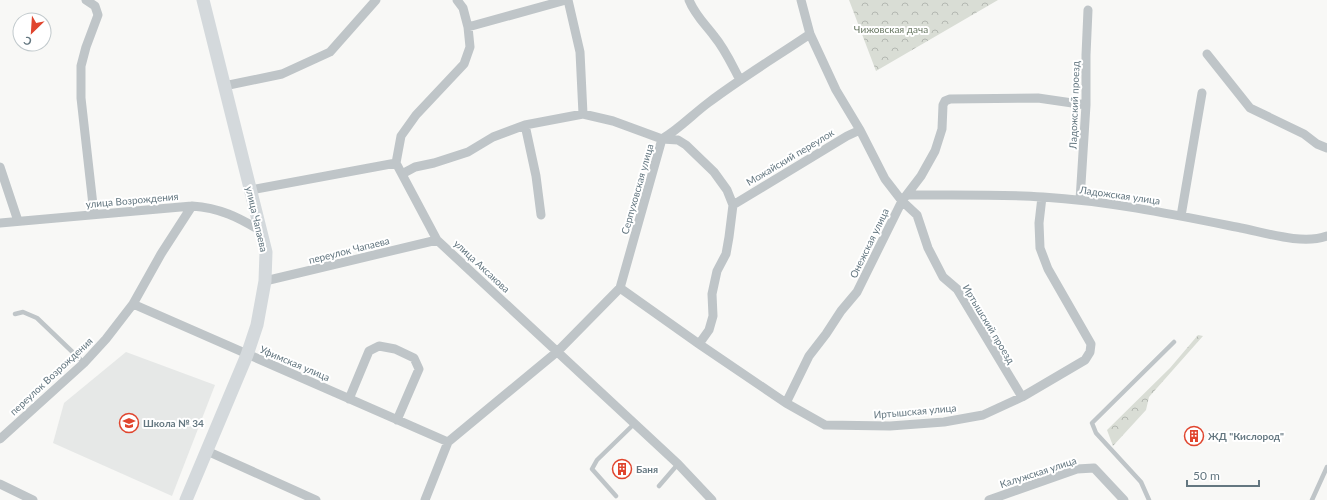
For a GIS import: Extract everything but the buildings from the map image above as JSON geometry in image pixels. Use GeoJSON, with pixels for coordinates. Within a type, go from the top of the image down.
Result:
{"type":"FeatureCollection","features":[{"type":"Feature","properties":{"kind":"street"},"geometry":{"type":"LineString","coordinates":[[86,0],[95,6],[98,15],[86,47],[81,66],[81,98],[94,214]]}},
{"type":"Feature","properties":{"kind":"street","name":"улица Чапаева"},"geometry":{"type":"LineString","coordinates":[[186,500],[247,355],[257,325],[266,281],[266,252],[203,0]]}},
{"type":"Feature","properties":{"kind":"street"},"geometry":{"type":"LineString","coordinates":[[224,86],[282,74],[330,52],[376,0]]}},
{"type":"Feature","properties":{"kind":"street"},"geometry":{"type":"LineString","coordinates":[[251,190],[396,164],[401,136],[416,115],[464,64],[470,47],[468,27],[463,8],[457,0]]}},
{"type":"Feature","properties":{"kind":"street"},"geometry":{"type":"LineString","coordinates":[[468,27],[567,0],[580,52],[583,114]]}},
{"type":"Feature","properties":{"kind":"street"},"geometry":{"type":"LineString","coordinates":[[689,0],[693,10],[715,36],[740,80]]}},
{"type":"Feature","properties":{"kind":"street"},"geometry":{"type":"LineString","coordinates":[[801,0],[810,34],[836,90],[860,130],[884,179],[904,198]]}},
{"type":"Feature","properties":{"kind":"street","name":"Ладожский проезд"},"geometry":{"type":"LineString","coordinates":[[1080,200],[1086,105],[1088,10]]}},
{"type":"Feature","properties":{"kind":"street","name":"Серпуховская улица"},"geometry":{"type":"LineString","coordinates":[[448,442],[558,351],[620,288],[662,139],[676,131],[706,104],[810,34]]}},
{"type":"Feature","properties":{"kind":"street"},"geometry":{"type":"LineString","coordinates":[[1207,54],[1250,108],[1304,134],[1317,144],[1327,148]]}},
{"type":"Feature","properties":{"kind":"street"},"geometry":{"type":"LineString","coordinates":[[1181,216],[1202,93]]}},
{"type":"Feature","properties":{"kind":"street","name":"Онежская улица"},"geometry":{"type":"LineString","coordinates":[[786,403],[808,356],[826,334],[840,311],[857,292],[904,198],[921,176],[935,151],[942,129],[943,106],[945,101],[950,99],[1038,98],[1086,105]]}},
{"type":"Feature","properties":{"kind":"street"},"geometry":{"type":"LineString","coordinates":[[402,174],[414,167],[434,163],[468,152],[493,136],[525,125],[583,114],[613,122],[662,139],[678,140],[686,145],[714,172],[727,190],[733,205],[726,254],[717,271],[712,294],[713,316],[709,330],[699,344]]}},
{"type":"Feature","properties":{"kind":"street"},"geometry":{"type":"LineString","coordinates":[[525,125],[536,176],[541,215]]}},
{"type":"Feature","properties":{"kind":"street","name":"Можайский переулок"},"geometry":{"type":"LineString","coordinates":[[733,205],[847,136],[860,130]]}},
{"type":"Feature","properties":{"kind":"street","name":"улица Аксакова"},"geometry":{"type":"LineString","coordinates":[[396,164],[437,240],[678,464],[712,500]]}},
{"type":"Feature","properties":{"kind":"street"},"geometry":{"type":"LineString","coordinates":[[0,167],[18,221]]}},
{"type":"Feature","properties":{"kind":"street","name":"Ладожская улица"},"geometry":{"type":"LineString","coordinates":[[904,198],[1042,197],[1080,200],[1181,216],[1299,239],[1321,238],[1327,236]]}},
{"type":"Feature","properties":{"kind":"street","name":"Иртышская улица"},"geometry":{"type":"LineString","coordinates":[[620,288],[786,403],[825,425],[890,426],[944,422],[983,414],[1022,397],[1085,360],[1090,352],[1091,344],[1048,269],[1040,248],[1039,223],[1042,197]]}},
{"type":"Feature","properties":{"kind":"street","name":"Иртышский проезд"},"geometry":{"type":"LineString","coordinates":[[904,198],[917,215],[928,248],[943,277],[957,289],[1022,397]]}},
{"type":"Feature","properties":{"kind":"street","name":"улица Возрождения"},"geometry":{"type":"LineString","coordinates":[[0,223],[192,206],[221,210],[243,220],[261,231]]}},
{"type":"Feature","properties":{"kind":"street","name":"переулок Возрождения"},"geometry":{"type":"LineString","coordinates":[[0,439],[84,363],[106,339],[133,304],[161,254],[192,206]]}},
{"type":"Feature","properties":{"kind":"street","name":"переулок Чапаева"},"geometry":{"type":"LineString","coordinates":[[266,281],[437,240]]}},
{"type":"Feature","properties":{"kind":"street","name":"Уфимская улица"},"geometry":{"type":"LineString","coordinates":[[133,304],[448,442]]}},
{"type":"Feature","properties":{"kind":"street"},"geometry":{"type":"LineString","coordinates":[[349,399],[369,351],[379,346],[394,349],[414,358],[419,369],[397,420]]}},
{"type":"Feature","properties":{"kind":"street"},"geometry":{"type":"LineString","coordinates":[[425,500],[448,442]]}},
{"type":"Feature","properties":{"kind":"street"},"geometry":{"type":"LineString","coordinates":[[207,452],[316,500]]}},
{"type":"Feature","properties":{"kind":"street","name":"Калужская улица"},"geometry":{"type":"LineString","coordinates":[[989,500],[1077,469],[1094,468],[1124,500]]}},
{"type":"Feature","properties":{"kind":"street"},"geometry":{"type":"LineString","coordinates":[[0,484],[33,500]]}},
{"type":"Feature","properties":{"kind":"lane"},"geometry":{"type":"LineString","coordinates":[[15,314],[23,312],[37,318],[84,363]]}},
{"type":"Feature","properties":{"kind":"lane"},"geometry":{"type":"LineString","coordinates":[[1149,500],[1141,482],[1096,433],[1092,423],[1174,342]]}},
{"type":"Feature","properties":{"kind":"lane"},"geometry":{"type":"LineString","coordinates":[[616,496],[592,469],[597,460],[634,424]]}},
{"type":"Feature","properties":{"kind":"lane"},"geometry":{"type":"LineString","coordinates":[[659,486],[678,464]]}},
{"type":"Feature","properties":{"kind":"lane"},"geometry":{"type":"LineString","coordinates":[[1312,500],[1327,467]]}},
{"type":"Feature","properties":{"kind":"shaded area","name":"Школа № 34"},"geometry":{"type":"Polygon","coordinates":[[[126,352],[215,385],[172,496],[53,443],[64,403],[126,352]]]}},
{"type":"Feature","properties":{"kind":"green space","name":"Чижовская дача"},"geometry":{"type":"Polygon","coordinates":[[[849,0],[998,0],[876,71],[849,0]]]}},
{"type":"Feature","properties":{"kind":"green space"},"geometry":{"type":"Polygon","coordinates":[[[1198,335],[1203,336],[1149,397],[1146,410],[1113,446],[1107,430],[1170,368],[1198,335]]]}},
{"type":"Feature","properties":{"kind":"place","name":"Школа № 34"},"geometry":{"type":"Point","coordinates":[129,423]}},
{"type":"Feature","properties":{"kind":"place","name":"ЖД \"Кислород\""},"geometry":{"type":"Point","coordinates":[1194,436]}},
{"type":"Feature","properties":{"kind":"place","name":"Баня"},"geometry":{"type":"Point","coordinates":[622,469]}}]}
